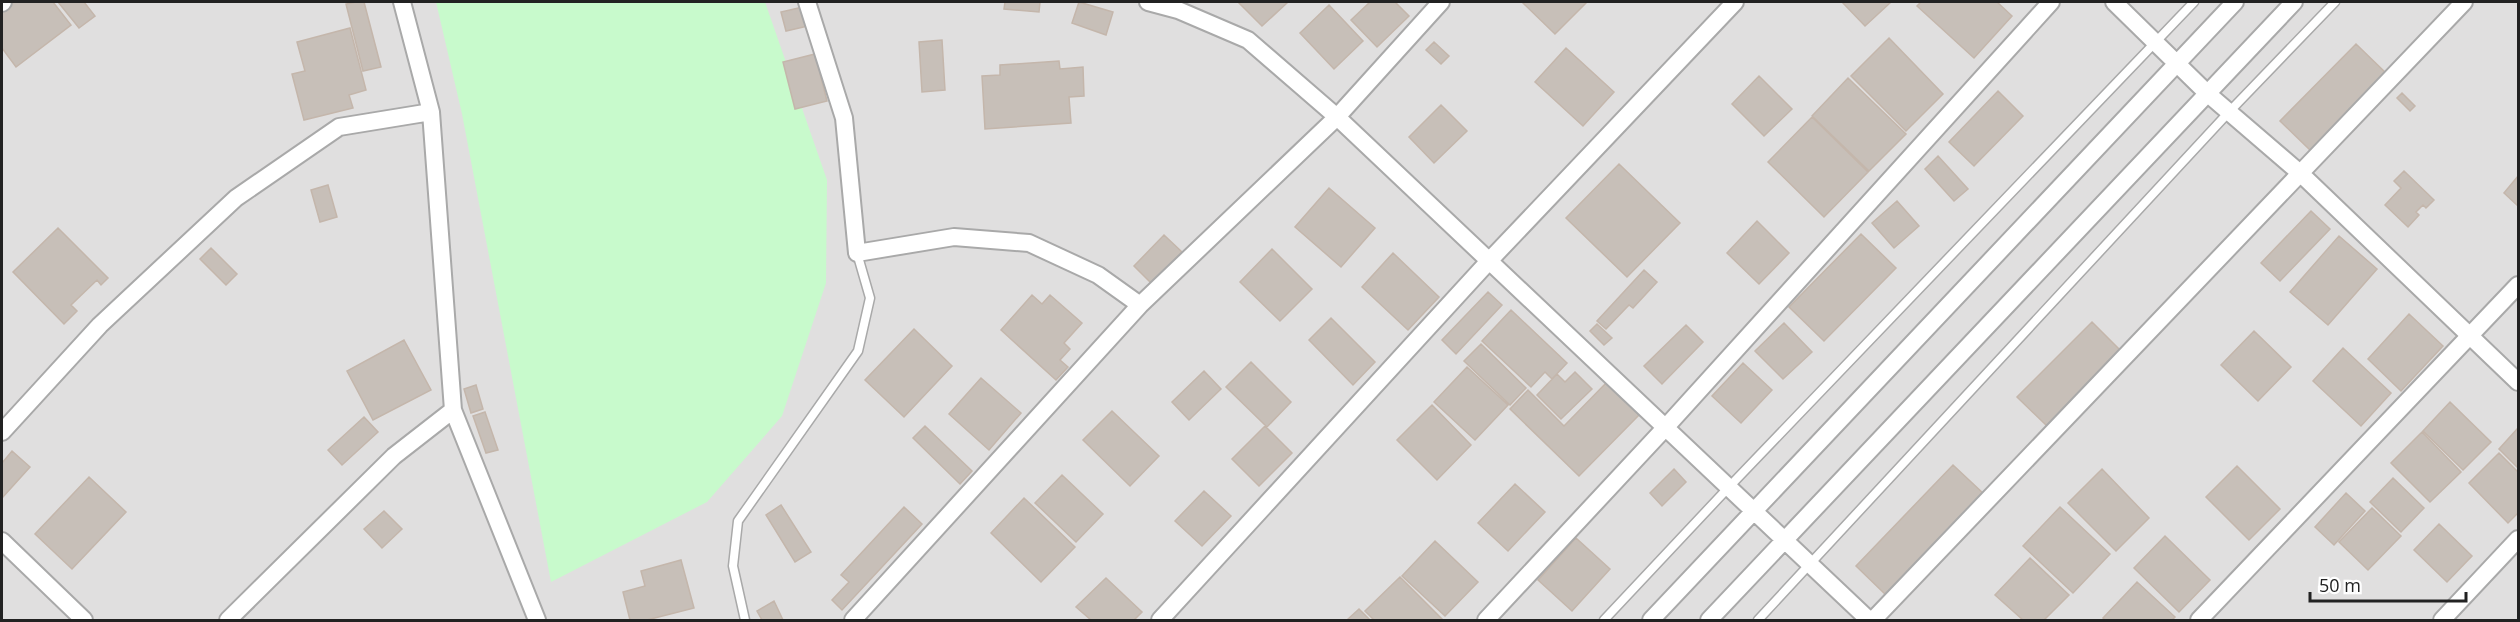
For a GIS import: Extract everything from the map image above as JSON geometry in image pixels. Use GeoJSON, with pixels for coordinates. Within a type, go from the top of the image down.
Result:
{"type":"FeatureCollection","features":[{"type":"Feature","properties":{"kind":"street"},"geometry":{"type":"LineString","coordinates":[[402,2],[430,112],[453,410],[537,621]]}},
{"type":"Feature","properties":{"kind":"street"},"geometry":{"type":"LineString","coordinates":[[807,2],[844,118],[857,253],[954,237],[1029,243],[1098,275],[1140,305]]}},
{"type":"Feature","properties":{"kind":"street"},"geometry":{"type":"LineString","coordinates":[[1148,2],[1179,6],[1248,40],[1337,117],[1869,621]]}},
{"type":"Feature","properties":{"kind":"street"},"geometry":{"type":"LineString","coordinates":[[853,621],[1140,305],[1337,117],[1440,2]]}},
{"type":"Feature","properties":{"kind":"street"},"geometry":{"type":"LineString","coordinates":[[1160,621],[1489,261],[1735,2]]}},
{"type":"Feature","properties":{"kind":"street"},"geometry":{"type":"LineString","coordinates":[[1486,621],[1665,428],[2051,2]]}},
{"type":"Feature","properties":{"kind":"street"},"geometry":{"type":"LineString","coordinates":[[2114,2],[2208,94],[2300,173],[2518,382]]}},
{"type":"Feature","properties":{"kind":"street"},"geometry":{"type":"LineString","coordinates":[[1651,621],[2235,2]]}},
{"type":"Feature","properties":{"kind":"street"},"geometry":{"type":"LineString","coordinates":[[1709,621],[2294,2]]}},
{"type":"Feature","properties":{"kind":"street"},"geometry":{"type":"LineString","coordinates":[[1874,621],[2464,2]]}},
{"type":"Feature","properties":{"kind":"street"},"geometry":{"type":"LineString","coordinates":[[2,432],[100,325],[237,198],[339,127],[430,112]]}},
{"type":"Feature","properties":{"kind":"street"},"geometry":{"type":"LineString","coordinates":[[2199,621],[2518,285]]}},
{"type":"Feature","properties":{"kind":"street"},"geometry":{"type":"LineString","coordinates":[[228,621],[394,456],[453,410]]}},
{"type":"Feature","properties":{"kind":"street"},"geometry":{"type":"LineString","coordinates":[[2442,621],[2518,539]]}},
{"type":"Feature","properties":{"kind":"street"},"geometry":{"type":"LineString","coordinates":[[2,541],[84,621]]}},
{"type":"Feature","properties":{"kind":"lane"},"geometry":{"type":"LineString","coordinates":[[1604,621],[1728,488],[2194,2]]}},
{"type":"Feature","properties":{"kind":"lane"},"geometry":{"type":"LineString","coordinates":[[1758,621],[2229,112],[2335,2]]}},
{"type":"Feature","properties":{"kind":"lane"},"geometry":{"type":"LineString","coordinates":[[745,621],[733,566],[738,521],[858,351],[870,298],[857,253]]}},
{"type":"Feature","properties":{"kind":"shaded area"},"geometry":{"type":"Polygon","coordinates":[[[2,2],[2518,2],[2518,620],[2,620],[2,2]]]}},
{"type":"Feature","properties":{"kind":"green space"},"geometry":{"type":"Polygon","coordinates":[[[436,2],[765,2],[827,180],[826,283],[782,416],[707,502],[551,582],[462,114],[436,2]]]}},
{"type":"Feature","properties":{"kind":"building"},"geometry":{"type":"Polygon","coordinates":[[[14,2],[53,2],[71,25],[16,67],[2,48],[2,11],[14,2]]]}},
{"type":"Feature","properties":{"kind":"building"},"geometry":{"type":"Polygon","coordinates":[[[58,2],[84,2],[95,16],[79,28],[58,2]]]}},
{"type":"Feature","properties":{"kind":"building"},"geometry":{"type":"Polygon","coordinates":[[[364,2],[381,67],[363,71],[346,4],[364,2]]]}},
{"type":"Feature","properties":{"kind":"building"},"geometry":{"type":"Polygon","coordinates":[[[1005,2],[1040,2],[1039,12],[1004,9],[1005,2]]]}},
{"type":"Feature","properties":{"kind":"building"},"geometry":{"type":"Polygon","coordinates":[[[1079,2],[1113,12],[1106,35],[1072,23],[1079,2]]]}},
{"type":"Feature","properties":{"kind":"building"},"geometry":{"type":"Polygon","coordinates":[[[1238,2],[1288,2],[1262,26],[1238,2]]]}},
{"type":"Feature","properties":{"kind":"building"},"geometry":{"type":"Polygon","coordinates":[[[1370,2],[1395,2],[1409,16],[1377,47],[1351,20],[1370,2]]]}},
{"type":"Feature","properties":{"kind":"building"},"geometry":{"type":"Polygon","coordinates":[[[1522,2],[1585,2],[1586,3],[1555,34],[1522,2]]]}},
{"type":"Feature","properties":{"kind":"building"},"geometry":{"type":"Polygon","coordinates":[[[1842,2],[1891,2],[1865,26],[1842,2]]]}},
{"type":"Feature","properties":{"kind":"building"},"geometry":{"type":"Polygon","coordinates":[[[1921,2],[1997,2],[2012,16],[1974,58],[1917,6],[1921,2]]]}},
{"type":"Feature","properties":{"kind":"building"},"geometry":{"type":"Polygon","coordinates":[[[1329,5],[1363,41],[1334,69],[1300,33],[1329,5]]]}},
{"type":"Feature","properties":{"kind":"building"},"geometry":{"type":"Polygon","coordinates":[[[803,7],[808,26],[786,31],[781,12],[803,7]]]}},
{"type":"Feature","properties":{"kind":"building"},"geometry":{"type":"Polygon","coordinates":[[[350,28],[366,90],[349,95],[353,108],[304,120],[292,74],[305,71],[297,42],[350,28]]]}},
{"type":"Feature","properties":{"kind":"building"},"geometry":{"type":"Polygon","coordinates":[[[1889,38],[1943,94],[1906,131],[1851,76],[1889,38]]]}},
{"type":"Feature","properties":{"kind":"building"},"geometry":{"type":"Polygon","coordinates":[[[942,40],[945,90],[922,92],[919,42],[942,40]]]}},
{"type":"Feature","properties":{"kind":"building"},"geometry":{"type":"Polygon","coordinates":[[[1434,42],[1449,56],[1441,64],[1426,50],[1434,42]]]}},
{"type":"Feature","properties":{"kind":"building"},"geometry":{"type":"Polygon","coordinates":[[[2356,44],[2388,75],[2312,152],[2280,121],[2356,44]]]}},
{"type":"Feature","properties":{"kind":"building"},"geometry":{"type":"Polygon","coordinates":[[[1566,48],[1614,92],[1583,126],[1535,82],[1566,48]]]}},
{"type":"Feature","properties":{"kind":"building"},"geometry":{"type":"Polygon","coordinates":[[[815,54],[827,101],[795,109],[783,62],[815,54]]]}},
{"type":"Feature","properties":{"kind":"building"},"geometry":{"type":"Polygon","coordinates":[[[1059,61],[1060,69],[1083,67],[1084,96],[1069,97],[1071,123],[985,129],[982,76],[1000,75],[1000,65],[1059,61]]]}},
{"type":"Feature","properties":{"kind":"building"},"geometry":{"type":"Polygon","coordinates":[[[1759,76],[1792,109],[1764,136],[1732,104],[1759,76]]]}},
{"type":"Feature","properties":{"kind":"building"},"geometry":{"type":"Polygon","coordinates":[[[1848,78],[1906,134],[1869,171],[1812,116],[1848,78]]]}},
{"type":"Feature","properties":{"kind":"building"},"geometry":{"type":"Polygon","coordinates":[[[1998,91],[2023,116],[1974,166],[1949,142],[1998,91]]]}},
{"type":"Feature","properties":{"kind":"building"},"geometry":{"type":"Polygon","coordinates":[[[2402,93],[2415,106],[2410,111],[2397,98],[2402,93]]]}},
{"type":"Feature","properties":{"kind":"building"},"geometry":{"type":"Polygon","coordinates":[[[1441,105],[1467,131],[1434,163],[1409,137],[1441,105]]]}},
{"type":"Feature","properties":{"kind":"building"},"geometry":{"type":"Polygon","coordinates":[[[1812,117],[1868,172],[1824,217],[1768,162],[1812,117]]]}},
{"type":"Feature","properties":{"kind":"building"},"geometry":{"type":"Polygon","coordinates":[[[1938,156],[1968,189],[1954,201],[1925,169],[1938,156]]]}},
{"type":"Feature","properties":{"kind":"building"},"geometry":{"type":"Polygon","coordinates":[[[1619,164],[1680,223],[1627,277],[1566,218],[1619,164]]]}},
{"type":"Feature","properties":{"kind":"building"},"geometry":{"type":"Polygon","coordinates":[[[2404,171],[2434,200],[2426,208],[2423,205],[2416,212],[2419,215],[2408,227],[2385,205],[2401,188],[2394,181],[2404,171]]]}},
{"type":"Feature","properties":{"kind":"building"},"geometry":{"type":"Polygon","coordinates":[[[2518,176],[2518,206],[2504,193],[2518,176]]]}},
{"type":"Feature","properties":{"kind":"building"},"geometry":{"type":"Polygon","coordinates":[[[328,185],[337,217],[320,222],[311,190],[328,185]]]}},
{"type":"Feature","properties":{"kind":"building"},"geometry":{"type":"Polygon","coordinates":[[[1329,188],[1375,228],[1341,267],[1295,227],[1329,188]]]}},
{"type":"Feature","properties":{"kind":"building"},"geometry":{"type":"Polygon","coordinates":[[[1897,201],[1919,226],[1894,248],[1872,223],[1897,201]]]}},
{"type":"Feature","properties":{"kind":"building"},"geometry":{"type":"Polygon","coordinates":[[[2311,211],[2330,229],[2280,281],[2261,263],[2311,211]]]}},
{"type":"Feature","properties":{"kind":"building"},"geometry":{"type":"Polygon","coordinates":[[[1757,221],[1789,253],[1759,284],[1727,253],[1757,221]]]}},
{"type":"Feature","properties":{"kind":"building"},"geometry":{"type":"Polygon","coordinates":[[[58,228],[108,278],[101,285],[97,280],[71,305],[77,311],[64,324],[13,272],[58,228]]]}},
{"type":"Feature","properties":{"kind":"building"},"geometry":{"type":"Polygon","coordinates":[[[1861,234],[1896,268],[1824,341],[1789,307],[1861,234]]]}},
{"type":"Feature","properties":{"kind":"building"},"geometry":{"type":"Polygon","coordinates":[[[1164,235],[1182,252],[1152,284],[1134,266],[1164,235]]]}},
{"type":"Feature","properties":{"kind":"building"},"geometry":{"type":"Polygon","coordinates":[[[2339,236],[2377,269],[2328,325],[2290,292],[2339,236]]]}},
{"type":"Feature","properties":{"kind":"building"},"geometry":{"type":"Polygon","coordinates":[[[211,248],[237,274],[226,285],[200,259],[211,248]]]}},
{"type":"Feature","properties":{"kind":"building"},"geometry":{"type":"Polygon","coordinates":[[[1272,249],[1312,289],[1280,321],[1240,282],[1272,249]]]}},
{"type":"Feature","properties":{"kind":"building"},"geometry":{"type":"Polygon","coordinates":[[[1393,253],[1439,297],[1408,330],[1362,287],[1393,253]]]}},
{"type":"Feature","properties":{"kind":"building"},"geometry":{"type":"Polygon","coordinates":[[[1644,270],[1657,282],[1633,308],[1629,305],[1606,329],[1597,321],[1644,270]]]}},
{"type":"Feature","properties":{"kind":"building"},"geometry":{"type":"Polygon","coordinates":[[[1488,292],[1502,305],[1456,354],[1442,340],[1488,292]]]}},
{"type":"Feature","properties":{"kind":"building"},"geometry":{"type":"Polygon","coordinates":[[[1032,295],[1042,304],[1050,295],[1082,323],[1064,343],[1070,349],[1060,360],[1068,367],[1056,380],[1001,330],[1032,295]]]}},
{"type":"Feature","properties":{"kind":"building"},"geometry":{"type":"Polygon","coordinates":[[[1511,310],[1567,363],[1552,379],[1545,372],[1531,387],[1482,341],[1511,310]]]}},
{"type":"Feature","properties":{"kind":"building"},"geometry":{"type":"Polygon","coordinates":[[[2409,314],[2443,346],[2401,391],[2368,359],[2409,314]]]}},
{"type":"Feature","properties":{"kind":"building"},"geometry":{"type":"Polygon","coordinates":[[[1331,318],[1375,362],[1353,385],[1309,340],[1331,318]]]}},
{"type":"Feature","properties":{"kind":"building"},"geometry":{"type":"Polygon","coordinates":[[[2092,322],[2121,351],[2047,426],[2017,397],[2092,322]]]}},
{"type":"Feature","properties":{"kind":"building"},"geometry":{"type":"Polygon","coordinates":[[[1784,323],[1812,352],[1783,379],[1755,351],[1784,323]]]}},
{"type":"Feature","properties":{"kind":"building"},"geometry":{"type":"Polygon","coordinates":[[[1597,324],[1612,338],[1604,345],[1590,331],[1597,324]]]}},
{"type":"Feature","properties":{"kind":"building"},"geometry":{"type":"Polygon","coordinates":[[[1686,325],[1703,342],[1662,384],[1644,366],[1686,325]]]}},
{"type":"Feature","properties":{"kind":"building"},"geometry":{"type":"Polygon","coordinates":[[[914,329],[952,366],[904,417],[865,380],[914,329]]]}},
{"type":"Feature","properties":{"kind":"building"},"geometry":{"type":"Polygon","coordinates":[[[2254,331],[2291,367],[2258,401],[2221,365],[2254,331]]]}},
{"type":"Feature","properties":{"kind":"building"},"geometry":{"type":"Polygon","coordinates":[[[404,340],[431,390],[373,420],[347,371],[404,340]]]}},
{"type":"Feature","properties":{"kind":"building"},"geometry":{"type":"Polygon","coordinates":[[[1481,344],[1526,388],[1510,405],[1464,361],[1481,344]]]}},
{"type":"Feature","properties":{"kind":"building"},"geometry":{"type":"Polygon","coordinates":[[[2343,348],[2391,393],[2361,426],[2313,381],[2343,348]]]}},
{"type":"Feature","properties":{"kind":"building"},"geometry":{"type":"Polygon","coordinates":[[[1251,362],[1291,402],[1267,427],[1226,387],[1251,362]]]}},
{"type":"Feature","properties":{"kind":"building"},"geometry":{"type":"Polygon","coordinates":[[[1743,363],[1772,390],[1741,423],[1712,396],[1743,363]]]}},
{"type":"Feature","properties":{"kind":"building"},"geometry":{"type":"Polygon","coordinates":[[[1467,367],[1508,405],[1475,440],[1434,402],[1467,367]]]}},
{"type":"Feature","properties":{"kind":"building"},"geometry":{"type":"Polygon","coordinates":[[[1204,371],[1221,389],[1189,420],[1172,402],[1204,371]]]}},
{"type":"Feature","properties":{"kind":"building"},"geometry":{"type":"Polygon","coordinates":[[[1575,372],[1592,389],[1561,419],[1537,395],[1557,374],[1565,382],[1575,372]]]}},
{"type":"Feature","properties":{"kind":"building"},"geometry":{"type":"Polygon","coordinates":[[[981,378],[1021,413],[989,450],[949,414],[981,378]]]}},
{"type":"Feature","properties":{"kind":"building"},"geometry":{"type":"Polygon","coordinates":[[[1607,382],[1640,414],[1579,476],[1510,409],[1528,390],[1564,426],[1607,382]]]}},
{"type":"Feature","properties":{"kind":"building"},"geometry":{"type":"Polygon","coordinates":[[[476,385],[483,409],[471,413],[464,389],[476,385]]]}},
{"type":"Feature","properties":{"kind":"building"},"geometry":{"type":"Polygon","coordinates":[[[2450,402],[2491,442],[2463,470],[2423,431],[2450,402]]]}},
{"type":"Feature","properties":{"kind":"building"},"geometry":{"type":"Polygon","coordinates":[[[1432,405],[1471,445],[1437,480],[1397,440],[1432,405]]]}},
{"type":"Feature","properties":{"kind":"building"},"geometry":{"type":"Polygon","coordinates":[[[1112,411],[1159,456],[1130,486],[1083,440],[1112,411]]]}},
{"type":"Feature","properties":{"kind":"building"},"geometry":{"type":"Polygon","coordinates":[[[485,412],[498,450],[486,453],[473,416],[485,412]]]}},
{"type":"Feature","properties":{"kind":"building"},"geometry":{"type":"Polygon","coordinates":[[[364,417],[378,432],[342,465],[328,450],[364,417]]]}},
{"type":"Feature","properties":{"kind":"building"},"geometry":{"type":"Polygon","coordinates":[[[925,426],[972,471],[960,484],[913,438],[925,426]]]}},
{"type":"Feature","properties":{"kind":"building"},"geometry":{"type":"Polygon","coordinates":[[[1265,426],[1292,453],[1259,486],[1232,459],[1265,426]]]}},
{"type":"Feature","properties":{"kind":"building"},"geometry":{"type":"Polygon","coordinates":[[[2518,428],[2518,468],[2499,449],[2518,428]]]}},
{"type":"Feature","properties":{"kind":"building"},"geometry":{"type":"Polygon","coordinates":[[[2422,432],[2461,472],[2430,502],[2391,463],[2422,432]]]}},
{"type":"Feature","properties":{"kind":"building"},"geometry":{"type":"Polygon","coordinates":[[[12,451],[30,467],[3,497],[2,463],[12,451]]]}},
{"type":"Feature","properties":{"kind":"building"},"geometry":{"type":"Polygon","coordinates":[[[2499,453],[2518,472],[2518,513],[2508,523],[2469,483],[2499,453]]]}},
{"type":"Feature","properties":{"kind":"building"},"geometry":{"type":"Polygon","coordinates":[[[1953,465],[1985,495],[1888,597],[1856,566],[1953,465]]]}},
{"type":"Feature","properties":{"kind":"building"},"geometry":{"type":"Polygon","coordinates":[[[2237,466],[2280,509],[2249,540],[2206,497],[2237,466]]]}},
{"type":"Feature","properties":{"kind":"building"},"geometry":{"type":"Polygon","coordinates":[[[1674,469],[1686,482],[1662,506],[1650,493],[1674,469]]]}},
{"type":"Feature","properties":{"kind":"building"},"geometry":{"type":"Polygon","coordinates":[[[2102,469],[2149,518],[2116,551],[2068,503],[2102,469]]]}},
{"type":"Feature","properties":{"kind":"building"},"geometry":{"type":"Polygon","coordinates":[[[1062,475],[1103,514],[1076,542],[1035,503],[1062,475]]]}},
{"type":"Feature","properties":{"kind":"building"},"geometry":{"type":"Polygon","coordinates":[[[89,477],[126,512],[72,569],[35,534],[89,477]]]}},
{"type":"Feature","properties":{"kind":"building"},"geometry":{"type":"Polygon","coordinates":[[[2393,478],[2424,508],[2401,532],[2370,502],[2393,478]]]}},
{"type":"Feature","properties":{"kind":"building"},"geometry":{"type":"Polygon","coordinates":[[[1515,484],[1545,512],[1508,551],[1478,523],[1515,484]]]}},
{"type":"Feature","properties":{"kind":"building"},"geometry":{"type":"Polygon","coordinates":[[[1204,491],[1231,516],[1202,546],[1175,521],[1204,491]]]}},
{"type":"Feature","properties":{"kind":"building"},"geometry":{"type":"Polygon","coordinates":[[[2346,493],[2365,511],[2334,545],[2315,527],[2346,493]]]}},
{"type":"Feature","properties":{"kind":"building"},"geometry":{"type":"Polygon","coordinates":[[[1024,498],[1075,547],[1041,582],[991,533],[1024,498]]]}},
{"type":"Feature","properties":{"kind":"building"},"geometry":{"type":"Polygon","coordinates":[[[781,505],[811,552],[795,562],[766,515],[781,505]]]}},
{"type":"Feature","properties":{"kind":"building"},"geometry":{"type":"Polygon","coordinates":[[[904,507],[922,524],[842,610],[832,600],[849,582],[841,575],[904,507]]]}},
{"type":"Feature","properties":{"kind":"building"},"geometry":{"type":"Polygon","coordinates":[[[2060,507],[2110,554],[2073,593],[2023,546],[2060,507]]]}},
{"type":"Feature","properties":{"kind":"building"},"geometry":{"type":"Polygon","coordinates":[[[2372,508],[2401,536],[2368,570],[2339,542],[2372,508]]]}},
{"type":"Feature","properties":{"kind":"building"},"geometry":{"type":"Polygon","coordinates":[[[384,511],[402,529],[382,548],[364,529],[384,511]]]}},
{"type":"Feature","properties":{"kind":"building"},"geometry":{"type":"Polygon","coordinates":[[[2439,524],[2472,556],[2447,582],[2414,550],[2439,524]]]}},
{"type":"Feature","properties":{"kind":"building"},"geometry":{"type":"Polygon","coordinates":[[[2165,536],[2210,580],[2179,612],[2134,568],[2165,536]]]}},
{"type":"Feature","properties":{"kind":"building"},"geometry":{"type":"Polygon","coordinates":[[[1576,538],[1610,569],[1572,611],[1538,580],[1576,538]]]}},
{"type":"Feature","properties":{"kind":"building"},"geometry":{"type":"Polygon","coordinates":[[[1435,541],[1478,582],[1445,616],[1402,576],[1435,541]]]}},
{"type":"Feature","properties":{"kind":"building"},"geometry":{"type":"Polygon","coordinates":[[[2030,558],[2069,595],[2044,620],[2023,620],[1995,595],[2030,558]]]}},
{"type":"Feature","properties":{"kind":"building"},"geometry":{"type":"Polygon","coordinates":[[[681,560],[694,608],[647,620],[630,620],[623,592],[645,586],[641,571],[681,560]]]}},
{"type":"Feature","properties":{"kind":"building"},"geometry":{"type":"Polygon","coordinates":[[[1400,577],[1443,620],[1374,620],[1365,611],[1400,577]]]}},
{"type":"Feature","properties":{"kind":"building"},"geometry":{"type":"Polygon","coordinates":[[[1106,578],[1142,612],[1134,620],[1091,620],[1076,607],[1106,578]]]}},
{"type":"Feature","properties":{"kind":"building"},"geometry":{"type":"Polygon","coordinates":[[[2137,582],[2175,617],[2172,620],[2105,620],[2103,618],[2137,582]]]}},
{"type":"Feature","properties":{"kind":"building"},"geometry":{"type":"Polygon","coordinates":[[[774,601],[783,620],[762,620],[757,611],[774,601]]]}},
{"type":"Feature","properties":{"kind":"building"},"geometry":{"type":"Polygon","coordinates":[[[1359,609],[1370,620],[1347,620],[1359,609]]]}}]}
